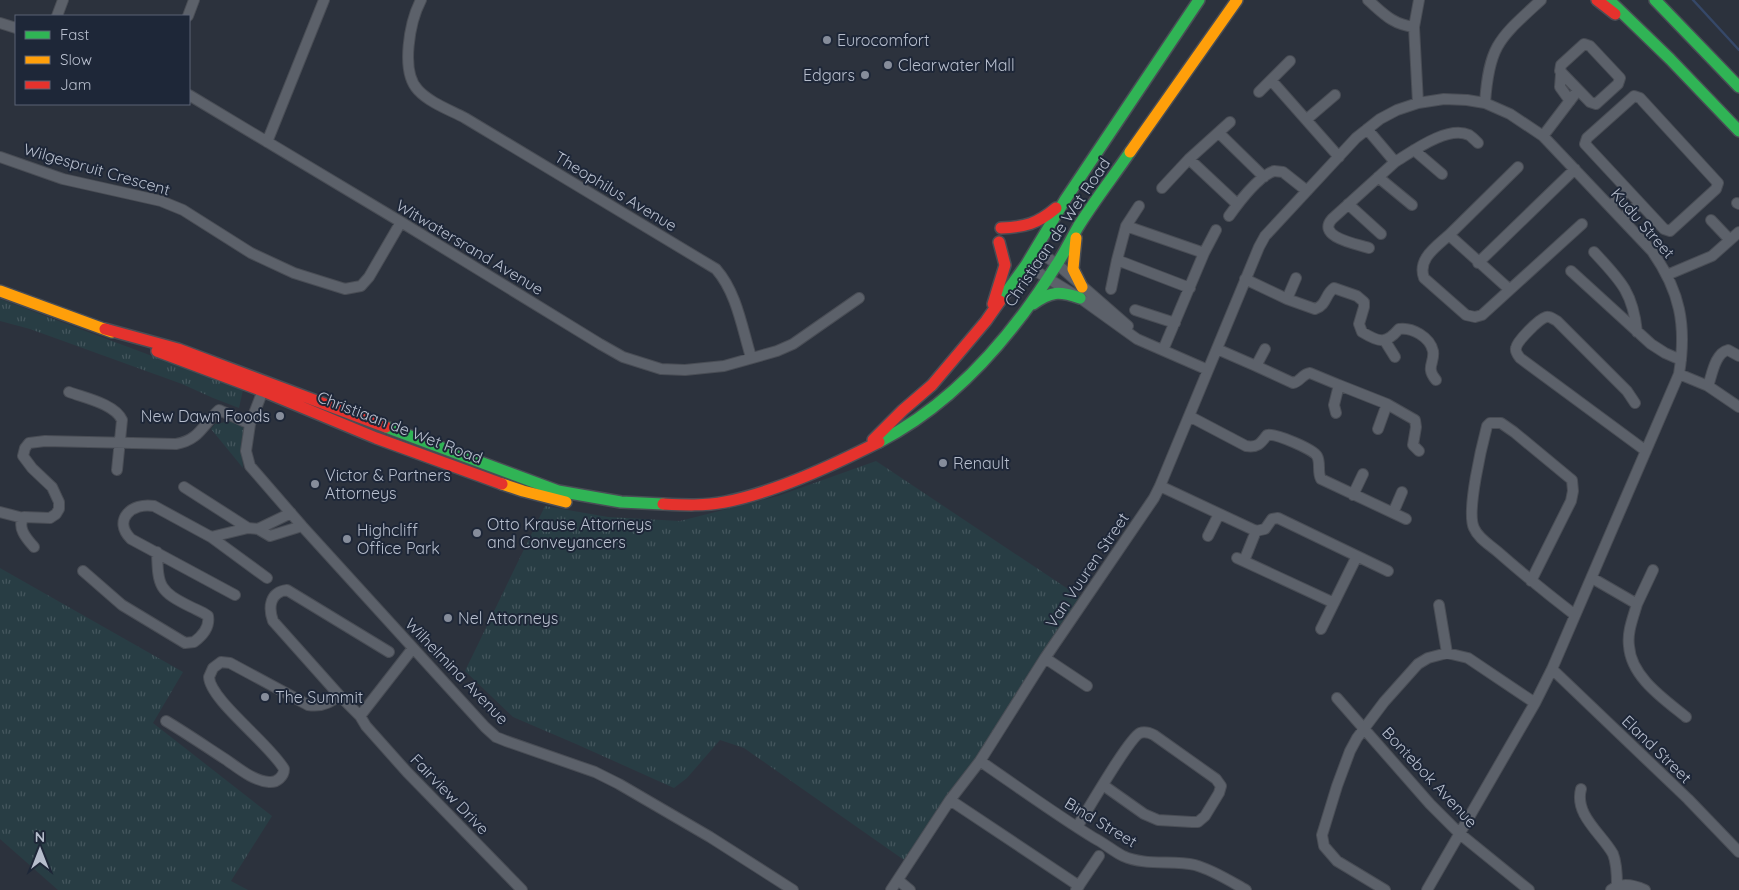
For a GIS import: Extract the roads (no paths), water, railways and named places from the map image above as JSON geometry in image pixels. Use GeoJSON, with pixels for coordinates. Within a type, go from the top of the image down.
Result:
{"type":"FeatureCollection","features":[{"type":"Feature","properties":{"kind":"main road","name":"Christiaan de Wet Road"},"geometry":{"type":"LineString","coordinates":[[868,446],[903,410],[932,385],[986,321],[1036,250],[1065,200],[1199,0]]}},
{"type":"Feature","properties":{"kind":"main road","name":"Christiaan de Wet Road"},"geometry":{"type":"LineString","coordinates":[[0,291],[105,329],[178,349],[265,387],[558,491],[621,502],[694,505],[743,498],[812,474],[897,431],[946,397],[1001,343],[1057,264],[1078,227],[1238,0]]}},
{"type":"Feature","properties":{"kind":"main road"},"geometry":{"type":"LineString","coordinates":[[1597,0],[1670,59]]}},
{"type":"Feature","properties":{"kind":"main road"},"geometry":{"type":"LineString","coordinates":[[1609,0],[1670,59],[1739,131]]}},
{"type":"Feature","properties":{"kind":"main road"},"geometry":{"type":"LineString","coordinates":[[1655,0],[1739,88]]}},
{"type":"Feature","properties":{"kind":"main road"},"geometry":{"type":"LineString","coordinates":[[1001,228],[1027,226],[1036,223],[1065,200]]}},
{"type":"Feature","properties":{"kind":"main road"},"geometry":{"type":"LineString","coordinates":[[1025,310],[1050,293],[1081,293],[1073,270],[1073,256],[1078,227]]}},
{"type":"Feature","properties":{"kind":"main road"},"geometry":{"type":"LineString","coordinates":[[986,321],[1005,265],[999,242]]}},
{"type":"Feature","properties":{"kind":"street"},"geometry":{"type":"LineString","coordinates":[[57,15],[63,0]]}},
{"type":"Feature","properties":{"kind":"street"},"geometry":{"type":"LineString","coordinates":[[188,15],[194,0]]}},
{"type":"Feature","properties":{"kind":"street"},"geometry":{"type":"LineString","coordinates":[[267,142],[324,0]]}},
{"type":"Feature","properties":{"kind":"street","name":"Theophilus Avenue"},"geometry":{"type":"LineString","coordinates":[[421,0],[412,22],[408,57],[410,74],[418,90],[716,269],[725,279],[733,297],[751,358]]}},
{"type":"Feature","properties":{"kind":"street"},"geometry":{"type":"LineString","coordinates":[[1368,0],[1392,21],[1414,27]]}},
{"type":"Feature","properties":{"kind":"street"},"geometry":{"type":"LineString","coordinates":[[1418,103],[1414,27],[1419,0]]}},
{"type":"Feature","properties":{"kind":"street"},"geometry":{"type":"LineString","coordinates":[[1485,103],[1487,78],[1494,52],[1512,26],[1542,0]]}},
{"type":"Feature","properties":{"kind":"street"},"geometry":{"type":"LineString","coordinates":[[0,23],[15,28]]}},
{"type":"Feature","properties":{"kind":"street"},"geometry":{"type":"LineString","coordinates":[[1561,74],[1590,102],[1596,104],[1618,84],[1620,78],[1587,44],[1581,46],[1560,67],[1560,87],[1570,101]]}},
{"type":"Feature","properties":{"kind":"street"},"geometry":{"type":"LineString","coordinates":[[1259,92],[1290,61]]}},
{"type":"Feature","properties":{"kind":"street"},"geometry":{"type":"LineString","coordinates":[[1271,80],[1307,119],[1339,158]]}},
{"type":"Feature","properties":{"kind":"street"},"geometry":{"type":"LineString","coordinates":[[1543,136],[1578,90]]}},
{"type":"Feature","properties":{"kind":"street"},"geometry":{"type":"LineString","coordinates":[[1307,119],[1335,95]]}},
{"type":"Feature","properties":{"kind":"street","name":"Witwatersrand Avenue"},"geometry":{"type":"LineString","coordinates":[[190,96],[623,357],[661,369],[685,370],[724,366],[777,351],[794,344],[859,298]]}},
{"type":"Feature","properties":{"kind":"street"},"geometry":{"type":"LineString","coordinates":[[1637,96],[1718,183],[1716,189],[1670,231],[1664,229],[1640,204],[1587,147],[1586,141],[1631,98],[1637,96]]}},
{"type":"Feature","properties":{"kind":"street","name":"Kudu Street"},"geometry":{"type":"LineString","coordinates":[[1262,242],[1307,191],[1380,118],[1418,103],[1444,99],[1485,103],[1510,114],[1543,136],[1652,251],[1668,275],[1682,323],[1681,360],[1678,374],[1552,669],[1535,703],[1427,890]]}},
{"type":"Feature","properties":{"kind":"street"},"geometry":{"type":"LineString","coordinates":[[1162,188],[1189,159],[1230,122]]}},
{"type":"Feature","properties":{"kind":"street"},"geometry":{"type":"LineString","coordinates":[[1367,129],[1395,162]]}},
{"type":"Feature","properties":{"kind":"street"},"geometry":{"type":"LineString","coordinates":[[1218,133],[1264,177]]}},
{"type":"Feature","properties":{"kind":"street"},"geometry":{"type":"LineString","coordinates":[[1369,248],[1334,236],[1329,231],[1330,222],[1395,162],[1432,140],[1450,133],[1458,133],[1471,136],[1478,143]]}},
{"type":"Feature","properties":{"kind":"street"},"geometry":{"type":"LineString","coordinates":[[1414,150],[1442,174]]}},
{"type":"Feature","properties":{"kind":"street","name":"Wilgespruit Crescent"},"geometry":{"type":"LineString","coordinates":[[0,157],[63,179],[161,201],[183,210],[251,253],[294,273],[345,289],[361,286],[369,277],[401,222]]}},
{"type":"Feature","properties":{"kind":"street"},"geometry":{"type":"LineString","coordinates":[[1189,159],[1238,204]]}},
{"type":"Feature","properties":{"kind":"street"},"geometry":{"type":"LineString","coordinates":[[1518,167],[1426,257],[1422,264],[1421,272],[1424,278],[1466,315],[1472,317],[1482,315],[1582,224]]}},
{"type":"Feature","properties":{"kind":"street"},"geometry":{"type":"LineString","coordinates":[[1478,263],[1574,169]]}},
{"type":"Feature","properties":{"kind":"street"},"geometry":{"type":"LineString","coordinates":[[1229,216],[1264,177],[1274,171],[1283,172],[1307,191]]}},
{"type":"Feature","properties":{"kind":"street"},"geometry":{"type":"LineString","coordinates":[[1378,177],[1412,205]]}},
{"type":"Feature","properties":{"kind":"street"},"geometry":{"type":"LineString","coordinates":[[1610,206],[1628,191]]}},
{"type":"Feature","properties":{"kind":"street"},"geometry":{"type":"LineString","coordinates":[[1348,204],[1381,234]]}},
{"type":"Feature","properties":{"kind":"street"},"geometry":{"type":"LineString","coordinates":[[1622,218],[1640,204]]}},
{"type":"Feature","properties":{"kind":"street"},"geometry":{"type":"LineString","coordinates":[[1111,289],[1126,226],[1139,206]]}},
{"type":"Feature","properties":{"kind":"street"},"geometry":{"type":"LineString","coordinates":[[1711,220],[1730,240]]}},
{"type":"Feature","properties":{"kind":"street"},"geometry":{"type":"LineString","coordinates":[[1126,226],[1204,253]]}},
{"type":"Feature","properties":{"kind":"street"},"geometry":{"type":"LineString","coordinates":[[1163,350],[1204,253],[1216,230]]}},
{"type":"Feature","properties":{"kind":"street"},"geometry":{"type":"LineString","coordinates":[[1668,275],[1707,259],[1739,232]]}},
{"type":"Feature","properties":{"kind":"street"},"geometry":{"type":"LineString","coordinates":[[1449,235],[1509,289]]}},
{"type":"Feature","properties":{"kind":"street","name":"Van Vuuren Street"},"geometry":{"type":"LineString","coordinates":[[891,890],[950,800],[980,761],[1045,658],[1146,510],[1160,486],[1262,242]]}},
{"type":"Feature","properties":{"kind":"street"},"geometry":{"type":"LineString","coordinates":[[1036,250],[1057,264],[1081,293],[1125,332],[1208,370]]}},
{"type":"Feature","properties":{"kind":"street"},"geometry":{"type":"LineString","coordinates":[[1594,252],[1622,283],[1635,314],[1637,332]]}},
{"type":"Feature","properties":{"kind":"street"},"geometry":{"type":"LineString","coordinates":[[1117,260],[1190,288]]}},
{"type":"Feature","properties":{"kind":"street"},"geometry":{"type":"LineString","coordinates":[[1026,265],[1081,293]]}},
{"type":"Feature","properties":{"kind":"street"},"geometry":{"type":"LineString","coordinates":[[1571,271],[1651,344],[1664,353],[1681,360]]}},
{"type":"Feature","properties":{"kind":"street"},"geometry":{"type":"LineString","coordinates":[[1287,299],[1296,278]]}},
{"type":"Feature","properties":{"kind":"street"},"geometry":{"type":"LineString","coordinates":[[1246,279],[1287,299],[1315,309],[1324,304],[1328,293],[1334,288],[1357,296],[1364,302],[1359,324],[1360,328],[1368,335],[1385,341],[1395,357]]}},
{"type":"Feature","properties":{"kind":"street"},"geometry":{"type":"LineString","coordinates":[[1135,310],[1175,323]]}},
{"type":"Feature","properties":{"kind":"street"},"geometry":{"type":"LineString","coordinates":[[1635,403],[1623,386],[1551,317],[1545,317],[1538,321],[1516,345],[1515,351],[1520,358],[1646,451]]}},
{"type":"Feature","properties":{"kind":"street"},"geometry":{"type":"LineString","coordinates":[[1385,341],[1399,329],[1411,330],[1420,334],[1431,345],[1433,350],[1430,371],[1436,380]]}},
{"type":"Feature","properties":{"kind":"street"},"geometry":{"type":"LineString","coordinates":[[1216,349],[1293,383],[1298,382],[1304,375],[1310,373],[1387,404],[1415,420],[1416,428],[1413,445],[1419,451]]}},
{"type":"Feature","properties":{"kind":"street"},"geometry":{"type":"LineString","coordinates":[[1256,366],[1265,349]]}},
{"type":"Feature","properties":{"kind":"street"},"geometry":{"type":"LineString","coordinates":[[1708,386],[1719,355],[1723,351],[1728,350],[1739,356]]}},
{"type":"Feature","properties":{"kind":"street"},"geometry":{"type":"LineString","coordinates":[[1678,374],[1708,386],[1739,406]]}},
{"type":"Feature","properties":{"kind":"street"},"geometry":{"type":"LineString","coordinates":[[1336,413],[1334,405],[1339,385]]}},
{"type":"Feature","properties":{"kind":"street","name":"Wilhelmina Avenue"},"geometry":{"type":"LineString","coordinates":[[265,387],[250,424],[246,451],[250,466],[302,526],[485,727],[496,737],[595,772],[619,784],[793,890]]}},
{"type":"Feature","properties":{"kind":"street"},"geometry":{"type":"LineString","coordinates":[[69,392],[119,414],[122,420],[117,470]]}},
{"type":"Feature","properties":{"kind":"street"},"geometry":{"type":"LineString","coordinates":[[1378,429],[1387,404]]}},
{"type":"Feature","properties":{"kind":"street"},"geometry":{"type":"LineString","coordinates":[[0,512],[23,518],[30,516],[50,518],[60,509],[60,502],[52,487],[32,468],[23,456],[25,448],[29,443],[45,440],[176,444],[194,438],[219,410],[250,424]]}},
{"type":"Feature","properties":{"kind":"street"},"geometry":{"type":"LineString","coordinates":[[1189,416],[1246,446],[1256,446],[1270,434],[1284,438],[1314,453],[1319,462],[1318,472],[1321,479],[1406,519]]}},
{"type":"Feature","properties":{"kind":"street"},"geometry":{"type":"LineString","coordinates":[[1531,581],[1571,501],[1574,485],[1572,480],[1514,432],[1501,423],[1490,423],[1487,426],[1472,504],[1471,517],[1474,528],[1482,538],[1531,581],[1575,615]]}},
{"type":"Feature","properties":{"kind":"street"},"geometry":{"type":"LineString","coordinates":[[1353,495],[1363,474]]}},
{"type":"Feature","properties":{"kind":"street"},"geometry":{"type":"LineString","coordinates":[[1160,486],[1256,531],[1262,530],[1269,521],[1278,518],[1388,571]]}},
{"type":"Feature","properties":{"kind":"street"},"geometry":{"type":"LineString","coordinates":[[184,487],[270,536],[302,526]]}},
{"type":"Feature","properties":{"kind":"street"},"geometry":{"type":"LineString","coordinates":[[1393,513],[1402,492]]}},
{"type":"Feature","properties":{"kind":"street"},"geometry":{"type":"LineString","coordinates":[[235,595],[131,539],[126,534],[124,524],[125,517],[129,511],[144,504],[154,506],[211,538],[267,578]]}},
{"type":"Feature","properties":{"kind":"street"},"geometry":{"type":"LineString","coordinates":[[211,538],[253,528],[291,513]]}},
{"type":"Feature","properties":{"kind":"street"},"geometry":{"type":"LineString","coordinates":[[1208,536],[1219,514]]}},
{"type":"Feature","properties":{"kind":"street"},"geometry":{"type":"LineString","coordinates":[[23,518],[21,526],[34,547]]}},
{"type":"Feature","properties":{"kind":"street"},"geometry":{"type":"LineString","coordinates":[[1256,531],[1240,560],[1334,603]]}},
{"type":"Feature","properties":{"kind":"street"},"geometry":{"type":"LineString","coordinates":[[83,571],[122,605],[186,643],[194,642],[206,628],[209,620],[208,616],[165,592],[158,579],[157,552]]}},
{"type":"Feature","properties":{"kind":"street"},"geometry":{"type":"LineString","coordinates":[[1321,629],[1357,556]]}},
{"type":"Feature","properties":{"kind":"street"},"geometry":{"type":"LineString","coordinates":[[1654,570],[1637,604],[1629,633],[1628,647],[1640,676],[1686,717]]}},
{"type":"Feature","properties":{"kind":"street"},"geometry":{"type":"LineString","coordinates":[[1592,578],[1637,604]]}},
{"type":"Feature","properties":{"kind":"street","name":"Fairview Drive"},"geometry":{"type":"LineString","coordinates":[[389,652],[287,590],[281,591],[276,595],[270,604],[273,621],[338,695],[360,716],[366,726],[407,772],[522,890]]}},
{"type":"Feature","properties":{"kind":"street"},"geometry":{"type":"LineString","coordinates":[[1439,605],[1447,653]]}},
{"type":"Feature","properties":{"kind":"street"},"geometry":{"type":"LineString","coordinates":[[360,716],[413,648]]}},
{"type":"Feature","properties":{"kind":"street"},"geometry":{"type":"LineString","coordinates":[[1385,890],[1337,861],[1324,846],[1322,835],[1350,751],[1357,738],[1384,702],[1418,664],[1428,658],[1447,653],[1468,658],[1535,703]]}},
{"type":"Feature","properties":{"kind":"street"},"geometry":{"type":"LineString","coordinates":[[1045,658],[1086,686]]}},
{"type":"Feature","properties":{"kind":"street"},"geometry":{"type":"LineString","coordinates":[[166,721],[239,768],[260,780],[270,783],[276,782],[281,777],[284,769],[264,743],[213,690],[209,677],[213,668],[221,662],[230,663],[308,705],[327,703],[338,695]]}},
{"type":"Feature","properties":{"kind":"street","name":"Eland Street"},"geometry":{"type":"LineString","coordinates":[[1552,669],[1688,799],[1739,852]]}},
{"type":"Feature","properties":{"kind":"street","name":"Bontebok Avenue"},"geometry":{"type":"LineString","coordinates":[[1337,698],[1430,804],[1460,834],[1523,888]]}},
{"type":"Feature","properties":{"kind":"street"},"geometry":{"type":"LineString","coordinates":[[1077,827],[1103,785],[1135,737],[1140,733],[1146,732],[1154,736],[1216,779],[1220,782],[1221,786],[1219,793],[1205,816],[1198,822],[1192,822],[1158,820],[1144,814],[1103,785]]}},
{"type":"Feature","properties":{"kind":"street","name":"Bind Street"},"geometry":{"type":"LineString","coordinates":[[980,761],[1123,856],[1150,862],[1195,865],[1210,870],[1246,890]]}},
{"type":"Feature","properties":{"kind":"street"},"geometry":{"type":"LineString","coordinates":[[1581,789],[1579,802],[1616,863],[1614,888],[1637,886],[1645,890]]}},
{"type":"Feature","properties":{"kind":"street"},"geometry":{"type":"LineString","coordinates":[[950,800],[1078,888],[1099,856]]}},
{"type":"Feature","properties":{"kind":"street"},"geometry":{"type":"LineString","coordinates":[[898,880],[910,890]]}},
{"type":"Feature","properties":{"kind":"waterway"},"geometry":{"type":"LineString","coordinates":[[1693,0],[1739,50]]}},
{"type":"Feature","properties":{"kind":"place","name":"Eurocomfort"},"geometry":{"type":"Point","coordinates":[827,40]}},
{"type":"Feature","properties":{"kind":"place","name":"Clearwater Mall"},"geometry":{"type":"Point","coordinates":[888,65]}},
{"type":"Feature","properties":{"kind":"place","name":"Edgars"},"geometry":{"type":"Point","coordinates":[865,75]}},
{"type":"Feature","properties":{"kind":"place","name":"New Dawn Foods"},"geometry":{"type":"Point","coordinates":[280,416]}},
{"type":"Feature","properties":{"kind":"place","name":"Renault"},"geometry":{"type":"Point","coordinates":[943,463]}},
{"type":"Feature","properties":{"kind":"place","name":"Victor & Partners Attorneys"},"geometry":{"type":"Point","coordinates":[315,484]}},
{"type":"Feature","properties":{"kind":"place","name":"Otto Krause Attorneys and Conveyancers"},"geometry":{"type":"Point","coordinates":[477,533]}},
{"type":"Feature","properties":{"kind":"place","name":"Highcliff Office Park"},"geometry":{"type":"Point","coordinates":[347,539]}},
{"type":"Feature","properties":{"kind":"place","name":"Nel Attorneys"},"geometry":{"type":"Point","coordinates":[448,618]}},
{"type":"Feature","properties":{"kind":"place","name":"The Summit"},"geometry":{"type":"Point","coordinates":[265,697]}}]}
